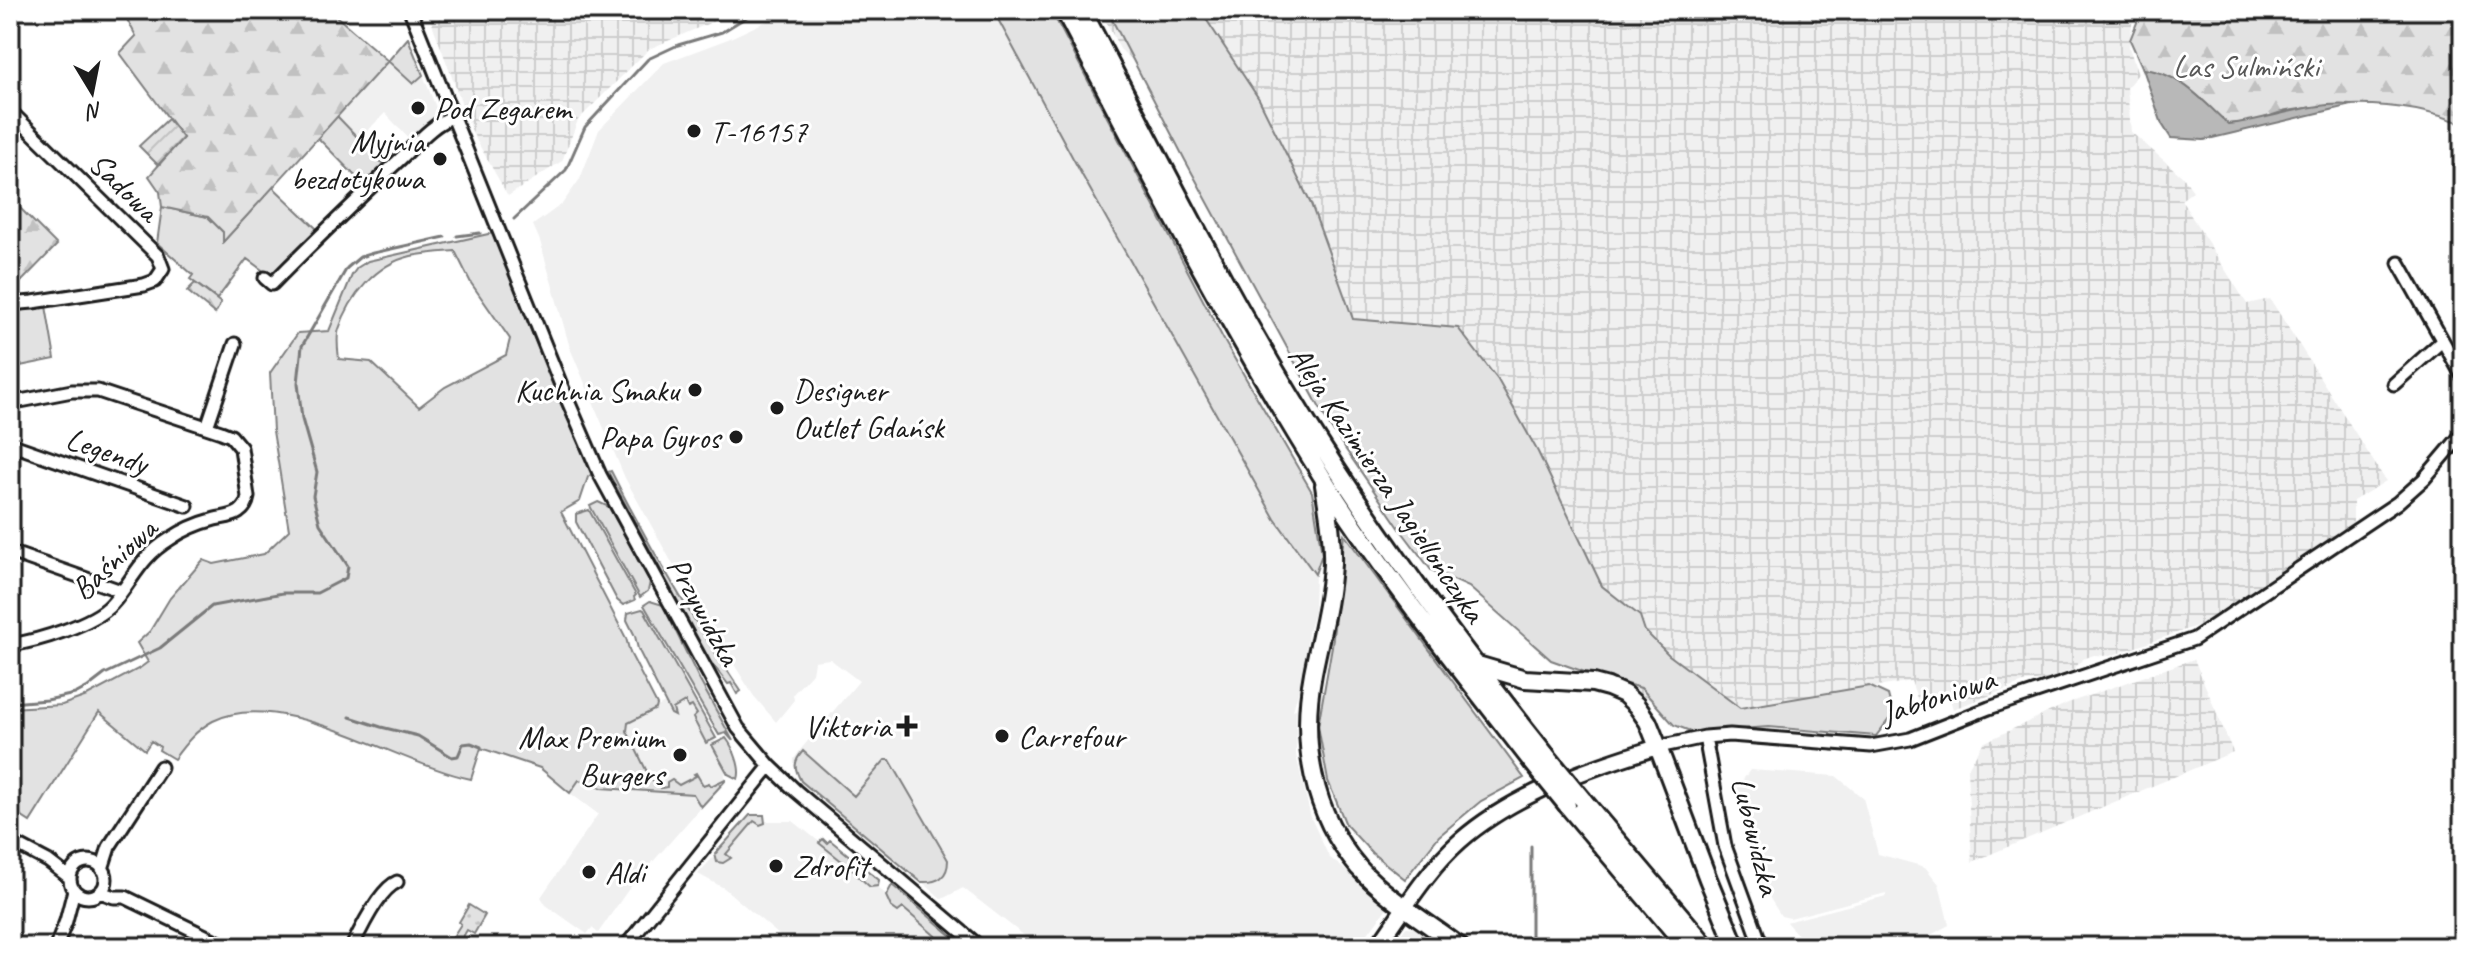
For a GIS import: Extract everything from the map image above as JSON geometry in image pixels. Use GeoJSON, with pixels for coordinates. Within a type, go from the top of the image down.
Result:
{"type":"FeatureCollection","features":[{"type":"Feature","properties":{"kind":"highway","name":"Aleja Kazimierza Jagiellończyka"},"geometry":{"type":"LineString","coordinates":[[1064,10],[1202,270],[1323,478],[1431,633],[1575,802],[1687,947]]}},
{"type":"Feature","properties":{"kind":"highway","name":"Aleja Kazimierza Jagiellończyka"},"geometry":{"type":"LineString","coordinates":[[1082,10],[1200,235],[1300,411],[1397,559],[1539,758]]}},
{"type":"Feature","properties":{"kind":"highway"},"geometry":{"type":"LineString","coordinates":[[1323,478],[1332,564],[1307,715],[1309,763],[1320,801],[1337,836],[1359,867],[1460,947]]}},
{"type":"Feature","properties":{"kind":"highway"},"geometry":{"type":"LineString","coordinates":[[1474,664],[1525,679],[1593,683],[1624,694],[1636,705],[1648,722],[1736,947]]}},
{"type":"Feature","properties":{"kind":"highway","name":"Aleja Kazimierza Jagiellończyka"},"geometry":{"type":"LineString","coordinates":[[1575,802],[1707,947]]}},
{"type":"Feature","properties":{"kind":"main road","name":"Jabłoniowa"},"geometry":{"type":"LineString","coordinates":[[1377,947],[1431,872],[1459,842],[1495,815],[1576,776],[1658,747]]}},
{"type":"Feature","properties":{"kind":"street","name":"Przywidzka"},"geometry":{"type":"LineString","coordinates":[[410,10],[561,385],[605,483],[738,728],[770,766],[980,947]]}},
{"type":"Feature","properties":{"kind":"street","name":"Sadowa"},"geometry":{"type":"LineString","coordinates":[[10,111],[158,256],[163,269],[155,281],[144,285],[10,304]]}},
{"type":"Feature","properties":{"kind":"street"},"geometry":{"type":"LineString","coordinates":[[265,278],[272,284],[422,139],[445,119],[453,117]]}},
{"type":"Feature","properties":{"kind":"street"},"geometry":{"type":"LineString","coordinates":[[2399,263],[2463,377]]}},
{"type":"Feature","properties":{"kind":"street"},"geometry":{"type":"LineString","coordinates":[[2394,384],[2442,341]]}},
{"type":"Feature","properties":{"kind":"street"},"geometry":{"type":"LineString","coordinates":[[207,427],[235,344]]}},
{"type":"Feature","properties":{"kind":"street","name":"Baśniowa"},"geometry":{"type":"LineString","coordinates":[[10,403],[86,390],[98,391],[207,427],[238,442],[248,489],[247,503],[237,514],[192,527],[169,539],[148,556],[102,615],[10,645]]}},
{"type":"Feature","properties":{"kind":"street","name":"Jabłoniowa"},"geometry":{"type":"LineString","coordinates":[[1658,747],[1705,737],[1743,735],[1886,745],[2168,649],[2204,634],[2397,503],[2424,479],[2463,433]]}},
{"type":"Feature","properties":{"kind":"street","name":"Legendy"},"geometry":{"type":"LineString","coordinates":[[10,444],[187,506]]}},
{"type":"Feature","properties":{"kind":"street"},"geometry":{"type":"LineString","coordinates":[[10,552],[121,591]]}},
{"type":"Feature","properties":{"kind":"street","name":"Lubowidzka"},"geometry":{"type":"LineString","coordinates":[[1705,737],[1725,846],[1762,947]]}},
{"type":"Feature","properties":{"kind":"street"},"geometry":{"type":"LineString","coordinates":[[625,947],[770,766]]}},
{"type":"Feature","properties":{"kind":"street"},"geometry":{"type":"LineString","coordinates":[[79,894],[96,895],[100,853],[109,847],[161,767]]}},
{"type":"Feature","properties":{"kind":"street"},"geometry":{"type":"LineString","coordinates":[[10,841],[73,872]]}},
{"type":"Feature","properties":{"kind":"street"},"geometry":{"type":"LineString","coordinates":[[73,872],[83,862],[125,897],[228,947]]}},
{"type":"Feature","properties":{"kind":"street"},"geometry":{"type":"LineString","coordinates":[[56,947],[79,894],[73,872]]}},
{"type":"Feature","properties":{"kind":"street"},"geometry":{"type":"LineString","coordinates":[[352,947],[381,897],[389,886],[397,882]]}},
{"type":"Feature","properties":{"kind":"shaded area"},"geometry":{"type":"Polygon","coordinates":[[[427,10],[740,10],[649,49],[578,120],[562,161],[508,196],[473,134],[427,10]]]}},
{"type":"Feature","properties":{"kind":"shaded area"},"geometry":{"type":"Polygon","coordinates":[[[791,10],[993,10],[1275,519],[1315,574],[1314,612],[1308,632],[1304,671],[1293,710],[1296,709],[1296,755],[1311,818],[1329,857],[1389,905],[1358,947],[1039,947],[963,888],[942,899],[833,805],[794,767],[794,759],[801,749],[859,681],[830,659],[814,661],[812,673],[793,694],[794,700],[776,722],[753,695],[681,579],[625,478],[570,348],[533,225],[562,204],[580,179],[599,130],[664,63],[728,39],[791,10]]]}},
{"type":"Feature","properties":{"kind":"shaded area"},"geometry":{"type":"Polygon","coordinates":[[[1100,10],[2134,10],[2129,47],[2138,74],[2127,87],[2131,132],[2183,177],[2193,191],[2181,200],[2247,304],[2270,299],[2386,481],[2353,501],[2353,526],[2208,622],[2110,656],[2094,655],[2083,659],[2074,669],[2045,680],[2026,682],[1953,709],[1948,692],[1918,701],[1911,681],[1745,711],[1683,727],[1649,700],[1541,632],[1138,66],[1120,49],[1100,10]]]}},
{"type":"Feature","properties":{"kind":"shaded area"},"geometry":{"type":"Polygon","coordinates":[[[388,61],[413,83],[423,75],[439,115],[411,141],[385,113],[359,139],[337,116],[388,61]]]}},
{"type":"Feature","properties":{"kind":"shaded area"},"geometry":{"type":"Polygon","coordinates":[[[2143,69],[2179,82],[2228,124],[2305,108],[2352,105],[2204,140],[2171,138],[2162,124],[2143,69]]]}},
{"type":"Feature","properties":{"kind":"shaded area"},"geometry":{"type":"Polygon","coordinates":[[[2194,659],[2233,752],[1972,862],[1967,770],[1983,743],[2068,703],[2194,659]]]}},
{"type":"Feature","properties":{"kind":"shaded area"},"geometry":{"type":"Polygon","coordinates":[[[684,693],[725,757],[725,781],[694,795],[701,807],[628,890],[598,933],[592,928],[587,934],[546,905],[541,897],[598,814],[570,793],[579,780],[602,788],[619,727],[684,693]]]}},
{"type":"Feature","properties":{"kind":"shaded area"},"geometry":{"type":"Polygon","coordinates":[[[1750,770],[1836,776],[1863,798],[1878,854],[1925,867],[1939,884],[1949,925],[1909,947],[1814,947],[1786,922],[1886,896],[1886,893],[1790,918],[1781,916],[1756,876],[1741,819],[1736,789],[1750,770]]]}},
{"type":"Feature","properties":{"kind":"shaded area"},"geometry":{"type":"Polygon","coordinates":[[[746,821],[793,821],[953,947],[793,947],[724,888],[698,874],[746,821]]]}},
{"type":"Feature","properties":{"kind":"shaded area"},"geometry":{"type":"Polygon","coordinates":[[[1406,927],[1420,928],[1443,947],[1392,947],[1406,927]]]}},
{"type":"Feature","properties":{"kind":"green space"},"geometry":{"type":"Polygon","coordinates":[[[122,10],[329,10],[388,61],[223,242],[223,232],[208,217],[162,207],[160,192],[149,176],[183,138],[120,53],[136,36],[122,10]]]}},
{"type":"Feature","properties":{"kind":"green space"},"geometry":{"type":"Polygon","coordinates":[[[993,10],[1051,10],[1226,344],[1312,492],[1322,554],[1315,574],[1275,519],[993,10]]]}},
{"type":"Feature","properties":{"kind":"green space"},"geometry":{"type":"Polygon","coordinates":[[[1107,10],[1200,10],[1259,99],[1311,204],[1353,319],[1458,328],[1498,380],[1538,452],[1602,586],[1640,616],[1645,631],[1669,655],[1740,708],[1869,686],[1888,695],[1893,714],[1876,736],[1769,727],[1693,732],[1674,725],[1641,688],[1551,660],[1469,587],[1431,570],[1329,425],[1107,10]]]}},
{"type":"Feature","properties":{"kind":"green space","name":"Las Sulmiński"},"geometry":{"type":"Polygon","coordinates":[[[2142,10],[2463,10],[2463,124],[2399,107],[2354,105],[2287,111],[2252,122],[2227,124],[2179,82],[2143,69],[2130,40],[2142,10]]]}},
{"type":"Feature","properties":{"kind":"green space"},"geometry":{"type":"Polygon","coordinates":[[[408,38],[423,75],[413,84],[388,61],[408,38]]]}},
{"type":"Feature","properties":{"kind":"green space"},"geometry":{"type":"Polygon","coordinates":[[[337,116],[385,166],[364,185],[318,138],[337,116]]]}},
{"type":"Feature","properties":{"kind":"green space"},"geometry":{"type":"Polygon","coordinates":[[[168,119],[183,138],[158,165],[139,146],[168,119]]]}},
{"type":"Feature","properties":{"kind":"green space"},"geometry":{"type":"Polygon","coordinates":[[[273,187],[317,229],[274,273],[269,275],[247,259],[217,299],[190,279],[193,275],[157,243],[162,207],[208,217],[223,232],[224,241],[273,187]]]}},
{"type":"Feature","properties":{"kind":"green space"},"geometry":{"type":"Polygon","coordinates":[[[10,198],[57,245],[18,285],[10,277],[10,198]]]}},
{"type":"Feature","properties":{"kind":"green space"},"geometry":{"type":"Polygon","coordinates":[[[493,233],[549,376],[592,474],[588,477],[580,501],[561,512],[657,705],[656,709],[628,723],[627,731],[651,780],[661,788],[667,787],[672,780],[679,785],[696,776],[696,773],[703,785],[709,783],[711,786],[725,781],[701,807],[693,794],[602,788],[579,780],[570,793],[540,768],[481,748],[471,779],[306,720],[272,713],[241,713],[213,721],[196,733],[174,759],[151,741],[145,750],[99,712],[30,822],[10,809],[10,708],[62,705],[87,696],[140,668],[148,662],[137,643],[150,631],[170,598],[203,560],[214,564],[264,554],[289,530],[273,431],[270,373],[298,333],[329,331],[352,275],[368,261],[493,233]],[[455,251],[411,256],[387,266],[366,283],[350,305],[339,329],[339,359],[371,362],[419,407],[445,387],[506,355],[510,339],[471,283],[455,251]]]}},
{"type":"Feature","properties":{"kind":"green space"},"geometry":{"type":"Polygon","coordinates":[[[195,283],[221,303],[215,314],[187,291],[195,283]]]}},
{"type":"Feature","properties":{"kind":"green space"},"geometry":{"type":"Polygon","coordinates":[[[46,306],[55,359],[20,366],[11,311],[46,306]]]}},
{"type":"Feature","properties":{"kind":"green space"},"geometry":{"type":"Polygon","coordinates":[[[611,471],[672,583],[741,691],[737,694],[710,661],[608,472],[611,471]]]}},
{"type":"Feature","properties":{"kind":"green space"},"geometry":{"type":"Polygon","coordinates":[[[598,502],[609,507],[650,582],[648,591],[640,597],[590,506],[598,502]]]}},
{"type":"Feature","properties":{"kind":"green space"},"geometry":{"type":"Polygon","coordinates":[[[589,510],[636,595],[635,600],[623,605],[617,600],[576,522],[576,514],[589,510]]]}},
{"type":"Feature","properties":{"kind":"green space"},"geometry":{"type":"Polygon","coordinates":[[[1344,534],[1524,778],[1481,801],[1439,836],[1405,879],[1372,853],[1346,825],[1328,781],[1318,726],[1332,646],[1344,534]]]}},
{"type":"Feature","properties":{"kind":"green space"},"geometry":{"type":"Polygon","coordinates":[[[650,601],[663,605],[733,741],[726,733],[719,735],[644,605],[650,601]]]}},
{"type":"Feature","properties":{"kind":"green space"},"geometry":{"type":"Polygon","coordinates":[[[642,609],[716,738],[706,743],[693,718],[697,714],[685,702],[673,709],[675,716],[671,714],[627,620],[628,613],[642,609]]]}},
{"type":"Feature","properties":{"kind":"green space"},"geometry":{"type":"Polygon","coordinates":[[[726,738],[736,758],[738,779],[728,774],[712,745],[726,738]]]}},
{"type":"Feature","properties":{"kind":"green space"},"geometry":{"type":"Polygon","coordinates":[[[803,751],[854,796],[885,760],[890,760],[948,860],[944,875],[937,880],[921,882],[801,781],[796,765],[803,751]]]}},
{"type":"Feature","properties":{"kind":"green space"},"geometry":{"type":"Polygon","coordinates":[[[750,815],[764,815],[765,823],[760,825],[754,821],[726,854],[731,858],[723,863],[717,862],[715,854],[750,815]]]}},
{"type":"Feature","properties":{"kind":"green space"},"geometry":{"type":"Polygon","coordinates":[[[823,839],[827,843],[830,840],[879,880],[878,886],[870,887],[819,843],[823,839]]]}},
{"type":"Feature","properties":{"kind":"green space"},"geometry":{"type":"Polygon","coordinates":[[[892,885],[965,947],[948,947],[903,908],[898,912],[891,907],[886,896],[892,885]]]}},
{"type":"Feature","properties":{"kind":"green space"},"geometry":{"type":"Polygon","coordinates":[[[469,905],[485,915],[474,934],[467,930],[457,947],[443,947],[447,946],[461,924],[459,922],[469,905]]]}},
{"type":"Feature","properties":{"kind":"waterway"},"geometry":{"type":"LineString","coordinates":[[514,219],[566,170],[585,127],[648,59],[678,45],[722,32],[758,10]]}},
{"type":"Feature","properties":{"kind":"waterway"},"geometry":{"type":"LineString","coordinates":[[457,236],[480,233]]}},
{"type":"Feature","properties":{"kind":"waterway"},"geometry":{"type":"LineString","coordinates":[[10,703],[75,694],[105,674],[160,648],[212,606],[283,593],[317,593],[346,578],[348,566],[320,524],[313,496],[317,472],[302,419],[298,383],[302,346],[347,268],[360,257],[445,237]]}},
{"type":"Feature","properties":{"kind":"waterway"},"geometry":{"type":"LineString","coordinates":[[350,717],[418,736],[452,757],[458,756],[463,744],[481,747]]}},
{"type":"Feature","properties":{"kind":"waterway"},"geometry":{"type":"LineString","coordinates":[[1527,947],[1531,942],[1531,846]]}},
{"type":"Feature","properties":{"kind":"place","name":"Pod Zegarem"},"geometry":{"type":"Point","coordinates":[418,108]}},
{"type":"Feature","properties":{"kind":"place","name":"T-16157"},"geometry":{"type":"Point","coordinates":[694,131]}},
{"type":"Feature","properties":{"kind":"place","name":"Myjnia bezdotykowa"},"geometry":{"type":"Point","coordinates":[440,159]}},
{"type":"Feature","properties":{"kind":"place","name":"Kuchnia Smaku"},"geometry":{"type":"Point","coordinates":[695,390]}},
{"type":"Feature","properties":{"kind":"place","name":"Designer Outlet Gdańsk"},"geometry":{"type":"Point","coordinates":[777,408]}},
{"type":"Feature","properties":{"kind":"place","name":"Papa Gyros"},"geometry":{"type":"Point","coordinates":[736,437]}},
{"type":"Feature","properties":{"kind":"place","name":"Viktoria"},"geometry":{"type":"Point","coordinates":[907,726]}},
{"type":"Feature","properties":{"kind":"place","name":"Carrefour"},"geometry":{"type":"Point","coordinates":[1002,736]}},
{"type":"Feature","properties":{"kind":"place","name":"Max Premium Burgers"},"geometry":{"type":"Point","coordinates":[680,755]}},
{"type":"Feature","properties":{"kind":"place","name":"Zdrofit"},"geometry":{"type":"Point","coordinates":[776,866]}},
{"type":"Feature","properties":{"kind":"place","name":"Aldi"},"geometry":{"type":"Point","coordinates":[589,872]}}]}
